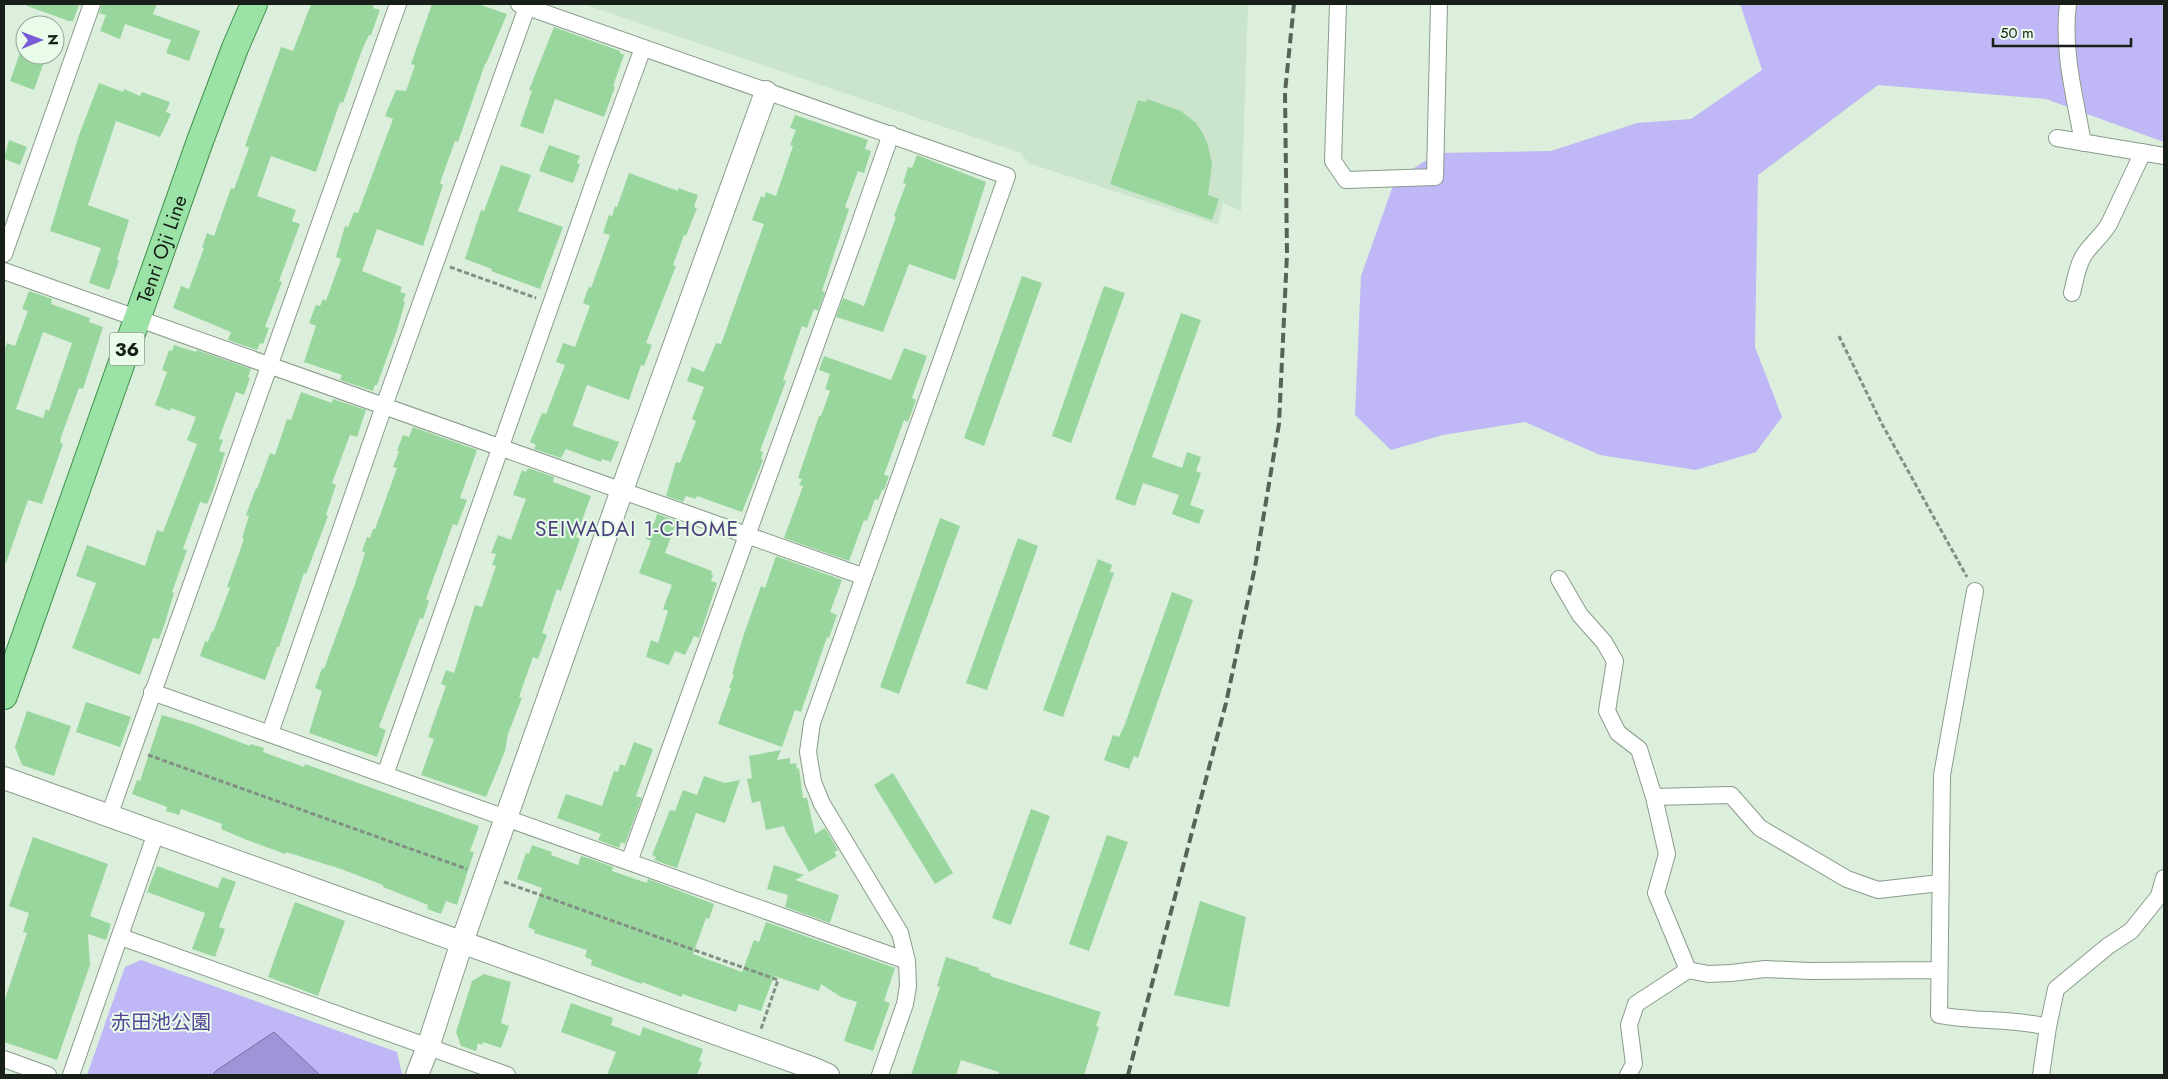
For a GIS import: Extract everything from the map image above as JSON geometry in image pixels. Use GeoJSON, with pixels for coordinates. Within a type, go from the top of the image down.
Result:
{"type":"FeatureCollection","features":[{"type":"Feature","properties":{"kind":"main road","name":"Tenri Oji Line"},"geometry":{"type":"LineString","coordinates":[[4,696],[204,132],[235,48],[254,4]]}},
{"type":"Feature","properties":{"kind":"street"},"geometry":{"type":"LineString","coordinates":[[4,254],[92,4]]}},
{"type":"Feature","properties":{"kind":"street"},"geometry":{"type":"LineString","coordinates":[[108,816],[398,4]]}},
{"type":"Feature","properties":{"kind":"street"},"geometry":{"type":"LineString","coordinates":[[1338,4],[1333,161],[1346,180],[1434,177],[1439,4]]}},
{"type":"Feature","properties":{"kind":"street"},"geometry":{"type":"LineString","coordinates":[[2068,4],[2066,39],[2068,62],[2084,143]]}},
{"type":"Feature","properties":{"kind":"street"},"geometry":{"type":"LineString","coordinates":[[270,733],[523,5],[1006,176],[862,576],[812,723],[808,752],[813,782],[822,804],[900,934],[907,961],[908,986],[905,1004],[880,1075]]}},
{"type":"Feature","properties":{"kind":"street"},"geometry":{"type":"LineString","coordinates":[[385,775],[643,48]]}},
{"type":"Feature","properties":{"kind":"street"},"geometry":{"type":"LineString","coordinates":[[417,1075],[505,819],[766,92]]}},
{"type":"Feature","properties":{"kind":"street"},"geometry":{"type":"LineString","coordinates":[[629,862],[891,134]]}},
{"type":"Feature","properties":{"kind":"street"},"geometry":{"type":"LineString","coordinates":[[2057,138],[2164,156]]}},
{"type":"Feature","properties":{"kind":"street"},"geometry":{"type":"LineString","coordinates":[[2072,293],[2079,265],[2084,255],[2109,224],[2143,152]]}},
{"type":"Feature","properties":{"kind":"street"},"geometry":{"type":"LineString","coordinates":[[4,271],[862,576]]}},
{"type":"Feature","properties":{"kind":"street"},"geometry":{"type":"LineString","coordinates":[[1559,579],[1580,615],[1604,642],[1615,660],[1607,711],[1618,733],[1639,749],[1654,797],[1667,854],[1656,893],[1688,970]]}},
{"type":"Feature","properties":{"kind":"street"},"geometry":{"type":"LineString","coordinates":[[1975,591],[1942,775],[1938,1015],[1963,1019],[2033,1023],[2048,1027]]}},
{"type":"Feature","properties":{"kind":"street"},"geometry":{"type":"LineString","coordinates":[[152,692],[907,961]]}},
{"type":"Feature","properties":{"kind":"street"},"geometry":{"type":"LineString","coordinates":[[4,778],[828,1075]]}},
{"type":"Feature","properties":{"kind":"street"},"geometry":{"type":"LineString","coordinates":[[1654,797],[1731,794],[1760,828],[1847,879],[1878,890],[1940,883]]}},
{"type":"Feature","properties":{"kind":"street"},"geometry":{"type":"LineString","coordinates":[[71,1075],[156,833]]}},
{"type":"Feature","properties":{"kind":"street"},"geometry":{"type":"LineString","coordinates":[[2041,1075],[2056,989],[2108,946],[2131,931],[2159,896],[2164,878]]}},
{"type":"Feature","properties":{"kind":"street"},"geometry":{"type":"LineString","coordinates":[[121,937],[507,1075]]}},
{"type":"Feature","properties":{"kind":"street"},"geometry":{"type":"LineString","coordinates":[[1628,1075],[1634,1064],[1629,1025],[1636,1004],[1688,970],[1708,974],[1765,969],[1810,971],[1939,970]]}},
{"type":"Feature","properties":{"kind":"street"},"geometry":{"type":"LineString","coordinates":[[4,1059],[48,1075]]}},
{"type":"Feature","properties":{"kind":"path"},"geometry":{"type":"LineString","coordinates":[[435,262],[551,304]]}},
{"type":"Feature","properties":{"kind":"path"},"geometry":{"type":"LineString","coordinates":[[1839,336],[1882,424],[1975,591]]}},
{"type":"Feature","properties":{"kind":"shaded area"},"geometry":{"type":"Polygon","coordinates":[[[583,4],[1248,4],[1241,211],[1223,203],[1218,225],[1028,163],[1021,153],[583,4]]]}},
{"type":"Feature","properties":{"kind":"shaded area"},"geometry":{"type":"Polygon","coordinates":[[[274,1032],[320,1075],[212,1075],[217,1070],[274,1032]]]}},
{"type":"Feature","properties":{"kind":"green space"},"geometry":{"type":"Polygon","coordinates":[[[1740,4],[2164,4],[2164,142],[2046,99],[1878,85],[1758,175],[1755,347],[1782,417],[1756,452],[1696,470],[1600,455],[1525,422],[1443,435],[1391,450],[1355,415],[1361,276],[1395,180],[1438,153],[1551,151],[1637,123],[1691,119],[1762,70],[1740,4]]]}},
{"type":"Feature","properties":{"kind":"green space","name":"赤田池公園"},"geometry":{"type":"Polygon","coordinates":[[[141,960],[397,1052],[402,1074],[87,1075],[125,967],[141,960]]]}},
{"type":"Feature","properties":{"kind":"building"},"geometry":{"type":"Polygon","coordinates":[[[27,4],[81,4],[73,21],[65,20],[65,15],[52,15],[27,6],[27,4]]]}},
{"type":"Feature","properties":{"kind":"building"},"geometry":{"type":"Polygon","coordinates":[[[102,4],[157,4],[153,14],[200,31],[189,61],[166,53],[171,40],[125,24],[120,39],[100,31],[106,15],[99,13],[102,4]]]}},
{"type":"Feature","properties":{"kind":"building"},"geometry":{"type":"Polygon","coordinates":[[[311,4],[374,4],[373,8],[380,10],[371,35],[369,35],[362,50],[343,103],[340,102],[316,172],[271,156],[257,196],[296,210],[292,221],[300,224],[279,281],[282,282],[265,327],[269,328],[263,344],[260,343],[257,350],[228,340],[231,332],[173,308],[181,286],[189,289],[204,248],[202,248],[207,233],[214,236],[231,188],[234,189],[249,148],[245,146],[281,47],[293,51],[311,4]]]}},
{"type":"Feature","properties":{"kind":"building"},"geometry":{"type":"Polygon","coordinates":[[[432,4],[478,4],[507,14],[485,64],[458,142],[455,141],[440,183],[443,185],[423,246],[377,229],[362,271],[402,287],[400,292],[406,294],[397,330],[377,385],[375,385],[373,391],[340,380],[342,375],[304,362],[316,326],[309,323],[316,305],[320,306],[323,299],[326,301],[341,259],[336,257],[345,226],[348,227],[354,212],[358,213],[393,119],[385,116],[396,90],[406,91],[415,65],[411,64],[432,4]]]}},
{"type":"Feature","properties":{"kind":"building"},"geometry":{"type":"Polygon","coordinates":[[[554,27],[620,51],[624,55],[604,117],[555,99],[543,134],[520,126],[532,91],[529,90],[554,27]]]}},
{"type":"Feature","properties":{"kind":"building"},"geometry":{"type":"Polygon","coordinates":[[[16,65],[43,65],[34,90],[10,81],[16,65]]]}},
{"type":"Feature","properties":{"kind":"building"},"geometry":{"type":"Polygon","coordinates":[[[99,83],[123,92],[124,89],[140,96],[142,92],[170,102],[166,112],[171,114],[160,137],[116,121],[88,205],[129,220],[117,260],[119,261],[109,290],[89,283],[101,248],[50,231],[79,135],[99,83]]]}},
{"type":"Feature","properties":{"kind":"building"},"geometry":{"type":"Polygon","coordinates":[[[1147,99],[1181,111],[1196,123],[1202,132],[1207,142],[1212,163],[1208,195],[1219,199],[1212,220],[1110,184],[1138,100],[1146,102],[1147,99]]]}},
{"type":"Feature","properties":{"kind":"building"},"geometry":{"type":"Polygon","coordinates":[[[795,115],[868,140],[865,149],[871,151],[864,173],[858,171],[845,207],[849,209],[822,291],[825,292],[818,311],[814,309],[807,328],[802,326],[783,380],[786,381],[760,451],[763,452],[761,459],[763,460],[742,512],[697,496],[696,499],[686,496],[683,502],[666,496],[676,462],[680,463],[696,421],[692,419],[704,387],[687,381],[692,367],[704,372],[716,343],[721,344],[764,224],[752,220],[761,196],[764,198],[766,192],[776,196],[793,146],[790,145],[796,130],[790,128],[795,115]]]}},
{"type":"Feature","properties":{"kind":"building"},"geometry":{"type":"Polygon","coordinates":[[[9,140],[27,147],[20,165],[4,159],[9,140]]]}},
{"type":"Feature","properties":{"kind":"building"},"geometry":{"type":"Polygon","coordinates":[[[549,145],[580,156],[577,163],[580,164],[573,183],[539,171],[549,145]]]}},
{"type":"Feature","properties":{"kind":"building"},"geometry":{"type":"Polygon","coordinates":[[[917,155],[986,182],[955,280],[909,264],[883,332],[836,317],[843,298],[864,306],[896,217],[894,216],[906,184],[903,183],[908,167],[912,168],[917,155]]]}},
{"type":"Feature","properties":{"kind":"building"},"geometry":{"type":"Polygon","coordinates":[[[501,165],[531,175],[518,211],[563,227],[540,289],[465,259],[481,210],[484,211],[501,165]]]}},
{"type":"Feature","properties":{"kind":"building"},"geometry":{"type":"Polygon","coordinates":[[[629,173],[678,191],[678,188],[698,195],[694,207],[697,208],[686,236],[684,235],[673,265],[676,266],[646,343],[652,345],[644,366],[641,365],[629,400],[587,385],[573,424],[573,426],[619,442],[611,462],[602,459],[601,462],[566,449],[561,458],[534,449],[536,445],[530,442],[542,413],[546,414],[565,365],[556,362],[563,343],[575,347],[590,306],[583,303],[589,286],[591,288],[610,235],[603,233],[609,215],[612,216],[615,206],[617,207],[629,173]]]}},
{"type":"Feature","properties":{"kind":"building"},"geometry":{"type":"Polygon","coordinates":[[[1022,276],[1042,283],[984,446],[964,438],[1022,276]]]}},
{"type":"Feature","properties":{"kind":"building"},"geometry":{"type":"Polygon","coordinates":[[[1104,286],[1125,293],[1071,443],[1052,436],[1104,286]]]}},
{"type":"Feature","properties":{"kind":"building"},"geometry":{"type":"Polygon","coordinates":[[[29,291],[52,299],[51,304],[90,318],[89,322],[103,327],[83,389],[79,388],[61,437],[60,442],[63,444],[42,504],[28,500],[6,563],[4,562],[4,351],[7,343],[15,346],[28,311],[22,309],[29,291]],[[43,332],[16,409],[43,418],[46,409],[49,411],[72,343],[43,332]]]}},
{"type":"Feature","properties":{"kind":"building"},"geometry":{"type":"Polygon","coordinates":[[[1181,313],[1201,320],[1152,457],[1182,468],[1187,452],[1201,457],[1196,471],[1201,473],[1190,505],[1204,510],[1199,524],[1172,514],[1179,495],[1143,483],[1135,506],[1115,499],[1181,313]]]}},
{"type":"Feature","properties":{"kind":"building"},"geometry":{"type":"Polygon","coordinates":[[[174,345],[196,352],[197,350],[251,369],[244,395],[236,392],[219,439],[223,440],[219,451],[225,453],[213,490],[207,504],[200,502],[183,549],[187,550],[172,592],[174,593],[164,626],[159,639],[153,638],[140,675],[72,648],[96,583],[76,576],[87,545],[145,566],[157,530],[163,532],[197,444],[187,440],[196,417],[171,408],[170,411],[155,405],[167,372],[162,370],[169,350],[172,351],[174,345]]]}},
{"type":"Feature","properties":{"kind":"building"},"geometry":{"type":"Polygon","coordinates":[[[904,348],[927,356],[912,398],[916,400],[908,422],[904,420],[884,475],[889,476],[884,490],[882,490],[878,500],[875,499],[867,521],[864,520],[849,561],[784,538],[803,486],[799,485],[802,479],[798,478],[819,416],[821,416],[830,391],[825,389],[830,374],[819,370],[824,356],[891,380],[904,348]]]}},
{"type":"Feature","properties":{"kind":"building"},"geometry":{"type":"Polygon","coordinates":[[[301,392],[332,403],[333,399],[366,410],[357,437],[350,435],[332,483],[336,485],[326,515],[328,516],[306,574],[304,573],[279,647],[277,647],[265,680],[200,656],[205,641],[208,642],[213,632],[230,588],[227,587],[244,539],[242,538],[249,516],[246,515],[256,488],[270,453],[275,455],[287,419],[291,420],[301,392]]]}},
{"type":"Feature","properties":{"kind":"building"},"geometry":{"type":"Polygon","coordinates":[[[413,427],[477,450],[460,498],[467,500],[457,526],[453,524],[426,599],[429,601],[423,619],[420,618],[379,727],[386,730],[377,757],[309,733],[322,691],[315,688],[322,668],[324,669],[355,584],[365,553],[362,551],[367,537],[370,538],[373,529],[375,529],[397,468],[393,467],[403,435],[409,437],[413,427]]]}},
{"type":"Feature","properties":{"kind":"building"},"geometry":{"type":"Polygon","coordinates":[[[528,468],[554,477],[553,482],[591,496],[576,537],[580,539],[561,591],[557,589],[542,633],[547,635],[538,659],[533,657],[519,697],[522,698],[508,734],[505,751],[486,797],[421,775],[434,739],[428,737],[446,686],[441,684],[446,670],[454,673],[475,605],[482,607],[496,566],[492,565],[496,554],[491,553],[498,535],[511,540],[526,499],[513,495],[522,470],[526,472],[528,468]]]}},
{"type":"Feature","properties":{"kind":"building"},"geometry":{"type":"Polygon","coordinates":[[[657,514],[677,521],[665,553],[712,571],[711,581],[717,583],[699,638],[694,636],[685,655],[675,651],[669,665],[646,657],[651,640],[658,643],[668,611],[663,609],[672,585],[639,573],[651,541],[646,539],[657,514]]]}},
{"type":"Feature","properties":{"kind":"building"},"geometry":{"type":"Polygon","coordinates":[[[940,518],[960,526],[899,694],[880,687],[940,518]]]}},
{"type":"Feature","properties":{"kind":"building"},"geometry":{"type":"Polygon","coordinates":[[[1018,538],[1038,546],[987,690],[966,683],[1018,538]]]}},
{"type":"Feature","properties":{"kind":"building"},"geometry":{"type":"Polygon","coordinates":[[[776,556],[842,580],[830,612],[837,615],[829,638],[827,637],[801,712],[795,710],[782,747],[718,724],[731,688],[729,688],[734,675],[732,674],[744,634],[761,586],[765,588],[776,556]]]}},
{"type":"Feature","properties":{"kind":"building"},"geometry":{"type":"Polygon","coordinates":[[[1098,559],[1112,565],[1110,572],[1114,573],[1063,717],[1043,710],[1098,559]]]}},
{"type":"Feature","properties":{"kind":"building"},"geometry":{"type":"Polygon","coordinates":[[[1172,592],[1193,600],[1138,758],[1134,756],[1129,769],[1104,760],[1113,735],[1119,737],[1125,724],[1172,592]]]}},
{"type":"Feature","properties":{"kind":"building"},"geometry":{"type":"Polygon","coordinates":[[[86,702],[131,717],[120,747],[76,732],[86,702]]]}},
{"type":"Feature","properties":{"kind":"building"},"geometry":{"type":"Polygon","coordinates":[[[27,711],[71,726],[54,776],[22,765],[15,747],[27,711]]]}},
{"type":"Feature","properties":{"kind":"building"},"geometry":{"type":"Polygon","coordinates":[[[162,715],[250,746],[251,744],[264,748],[263,752],[304,767],[305,764],[479,826],[470,851],[474,852],[457,905],[446,901],[441,914],[427,909],[428,905],[383,887],[383,885],[341,869],[286,852],[285,854],[247,840],[221,829],[222,824],[181,809],[179,815],[166,811],[167,807],[132,794],[137,780],[140,781],[162,715]]]}},
{"type":"Feature","properties":{"kind":"building"},"geometry":{"type":"Polygon","coordinates":[[[634,742],[653,749],[636,796],[642,798],[625,844],[621,842],[619,848],[598,840],[601,834],[557,818],[566,794],[602,806],[614,771],[618,772],[620,764],[625,766],[634,742]]]}},
{"type":"Feature","properties":{"kind":"building"},"geometry":{"type":"Polygon","coordinates":[[[781,750],[777,760],[790,758],[790,764],[796,763],[797,769],[799,768],[803,798],[807,798],[815,834],[825,828],[838,850],[834,852],[837,856],[809,872],[784,826],[766,830],[760,801],[752,803],[747,779],[752,778],[749,756],[781,750]]]}},
{"type":"Feature","properties":{"kind":"building"},"geometry":{"type":"Polygon","coordinates":[[[893,773],[953,873],[935,884],[874,785],[893,773]]]}},
{"type":"Feature","properties":{"kind":"building"},"geometry":{"type":"Polygon","coordinates":[[[704,776],[725,783],[740,780],[725,823],[696,813],[677,868],[654,860],[656,857],[652,855],[670,810],[675,811],[683,790],[697,795],[704,776]]]}},
{"type":"Feature","properties":{"kind":"building"},"geometry":{"type":"Polygon","coordinates":[[[1031,809],[1050,816],[1011,925],[992,918],[1031,809]]]}},
{"type":"Feature","properties":{"kind":"building"},"geometry":{"type":"Polygon","coordinates":[[[1107,835],[1128,842],[1089,951],[1069,944],[1107,835]]]}},
{"type":"Feature","properties":{"kind":"building"},"geometry":{"type":"Polygon","coordinates":[[[33,837],[108,864],[90,916],[111,924],[106,940],[88,934],[90,965],[57,1060],[4,1042],[4,1002],[27,933],[23,932],[29,913],[9,906],[33,837]]]}},
{"type":"Feature","properties":{"kind":"building"},"geometry":{"type":"Polygon","coordinates":[[[532,845],[552,852],[551,855],[578,865],[581,856],[591,859],[613,867],[612,871],[647,883],[648,879],[714,904],[709,919],[706,918],[693,954],[742,972],[754,940],[759,942],[766,922],[895,968],[884,1001],[890,1003],[873,1051],[844,1041],[857,1002],[841,997],[821,984],[819,991],[774,976],[761,1011],[739,1004],[736,1012],[682,994],[682,997],[591,965],[592,960],[585,957],[587,950],[534,933],[535,930],[528,927],[542,888],[517,879],[526,853],[529,854],[532,845]]]}},
{"type":"Feature","properties":{"kind":"building"},"geometry":{"type":"Polygon","coordinates":[[[774,865],[804,875],[795,880],[839,895],[830,923],[785,907],[788,895],[767,889],[774,865]]]}},
{"type":"Feature","properties":{"kind":"building"},"geometry":{"type":"Polygon","coordinates":[[[157,866],[218,888],[222,877],[236,882],[219,927],[225,929],[215,957],[192,949],[205,913],[147,892],[157,866]]]}},
{"type":"Feature","properties":{"kind":"building"},"geometry":{"type":"Polygon","coordinates":[[[1200,901],[1246,917],[1229,1007],[1174,995],[1200,901]]]}},
{"type":"Feature","properties":{"kind":"building"},"geometry":{"type":"Polygon","coordinates":[[[295,902],[345,921],[318,996],[268,977],[295,902]]]}},
{"type":"Feature","properties":{"kind":"building"},"geometry":{"type":"Polygon","coordinates":[[[946,957],[979,968],[978,970],[991,974],[990,976],[1101,1012],[1096,1026],[1099,1027],[1084,1075],[998,1075],[999,1072],[961,1060],[956,1075],[911,1075],[940,987],[937,986],[946,957]]]}},
{"type":"Feature","properties":{"kind":"building"},"geometry":{"type":"Polygon","coordinates":[[[484,974],[511,982],[501,1023],[509,1026],[501,1048],[483,1042],[482,1045],[478,1043],[476,1051],[461,1046],[456,1032],[472,981],[484,974]]]}},
{"type":"Feature","properties":{"kind":"building"},"geometry":{"type":"Polygon","coordinates":[[[571,1003],[613,1018],[611,1025],[640,1036],[643,1027],[703,1049],[699,1061],[702,1062],[697,1075],[607,1075],[616,1052],[561,1032],[571,1003]]]}},
{"type":"Feature","properties":{"kind":"railway"},"geometry":{"type":"LineString","coordinates":[[1128,1075],[1226,703],[1255,567],[1279,424],[1287,254],[1285,92],[1294,4]]}},
{"type":"Feature","properties":{"kind":"district","name":"SEIWADAI 1-CHOME"},"geometry":{"type":"Point","coordinates":[637,529]}}]}
